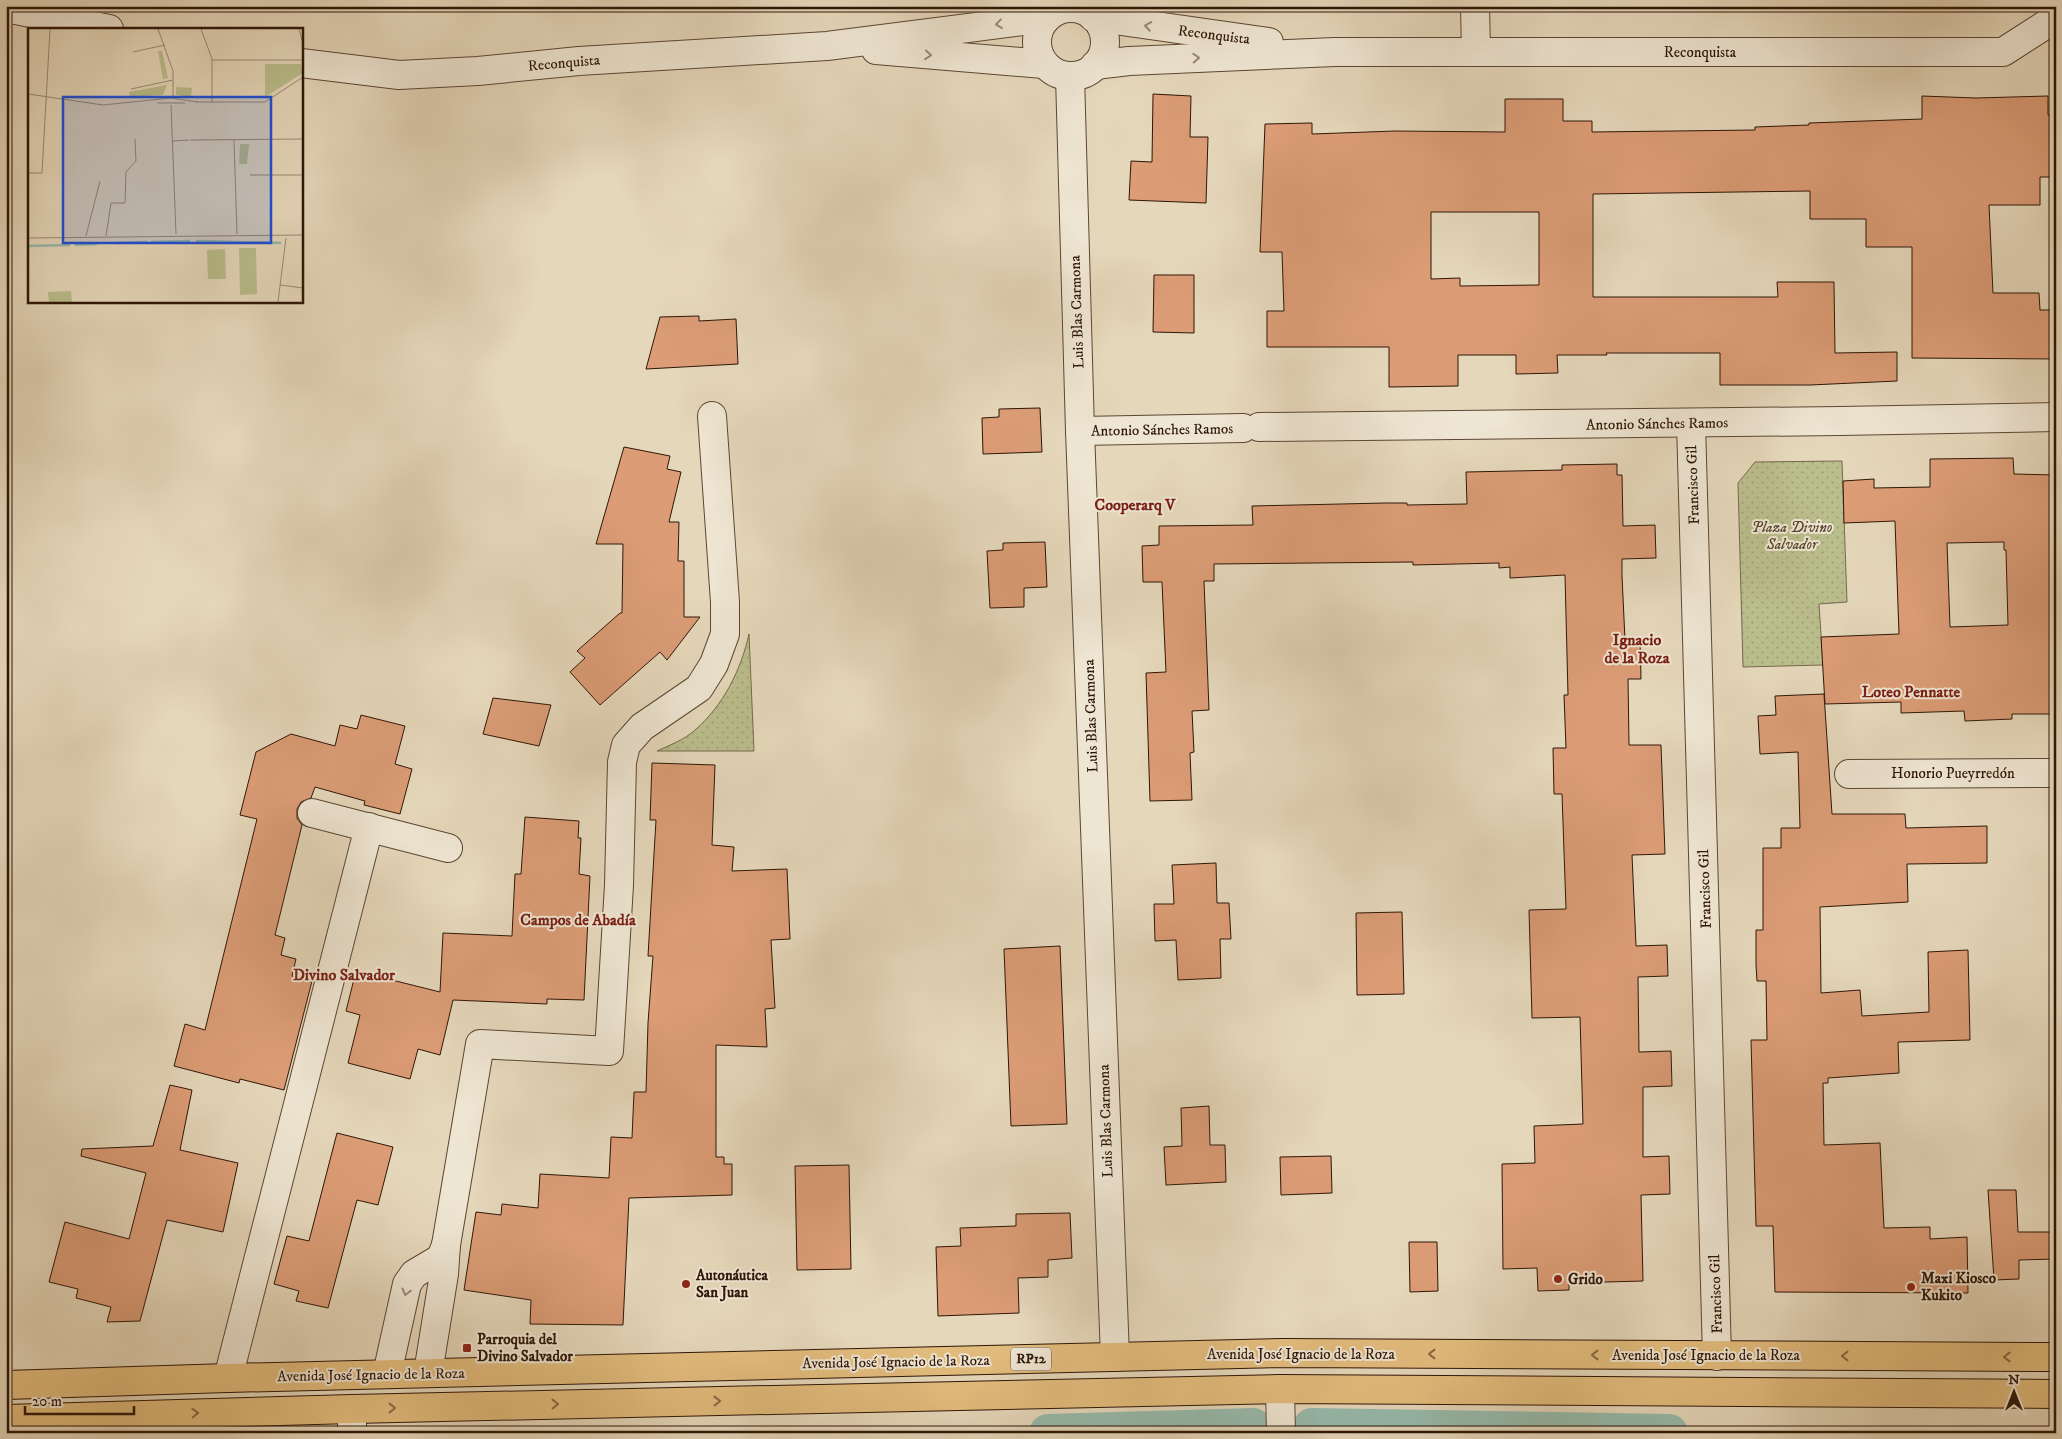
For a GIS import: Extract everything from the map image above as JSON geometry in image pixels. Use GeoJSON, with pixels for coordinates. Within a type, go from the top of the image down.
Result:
{"type":"FeatureCollection","features":[{"type":"Feature","properties":{"kind":"main road","name":"Avenida José Ignacio de la Roza"},"geometry":{"type":"LineString","coordinates":[[6,1385],[1282,1352],[2056,1357]]}},
{"type":"Feature","properties":{"kind":"main road"},"geometry":{"type":"LineString","coordinates":[[6,1418],[352,1421],[1280,1389],[2056,1394]]}},
{"type":"Feature","properties":{"kind":"street"},"geometry":{"type":"LineString","coordinates":[[1475,6],[1476,52]]}},
{"type":"Feature","properties":{"kind":"street"},"geometry":{"type":"LineString","coordinates":[[6,8],[104,28]]}},
{"type":"Feature","properties":{"kind":"street"},"geometry":{"type":"LineString","coordinates":[[1068,8],[1090,12],[1100,25],[1104,40],[1102,57],[1088,71],[1070,76],[1060,75],[1044,64],[1037,40],[1040,28],[1055,12],[1068,8]]}},
{"type":"Feature","properties":{"kind":"street","name":"Reconquista"},"geometry":{"type":"LineString","coordinates":[[302,63],[399,75],[478,71],[579,61],[827,46],[1055,12]]}},
{"type":"Feature","properties":{"kind":"street","name":"Reconquista"},"geometry":{"type":"LineString","coordinates":[[1090,12],[1334,52]]}},
{"type":"Feature","properties":{"kind":"street","name":"Reconquista"},"geometry":{"type":"LineString","coordinates":[[1095,65],[1130,61],[1334,52],[2003,52],[2056,18]]}},
{"type":"Feature","properties":{"kind":"street","name":"Reconquista"},"geometry":{"type":"LineString","coordinates":[[827,46],[1044,64]]}},
{"type":"Feature","properties":{"kind":"street","name":"Luis Blas Carmona"},"geometry":{"type":"LineString","coordinates":[[1070,76],[1080,431],[1115,1357]]}},
{"type":"Feature","properties":{"kind":"street"},"geometry":{"type":"LineString","coordinates":[[428,1373],[444,1274],[446,1244],[480,1044],[609,1051],[619,884],[622,762],[626,745],[642,727],[699,688],[714,664],[725,634],[725,602],[712,416]]}},
{"type":"Feature","properties":{"kind":"street","name":"Antonio Sánches Ramos"},"geometry":{"type":"LineString","coordinates":[[1080,431],[2056,417]]}},
{"type":"Feature","properties":{"kind":"street","name":"Francisco Gil"},"geometry":{"type":"LineString","coordinates":[[1691,423],[1717,1356]]}},
{"type":"Feature","properties":{"kind":"street","name":"Honorio Pueyrredón"},"geometry":{"type":"LineString","coordinates":[[1850,774],[2056,773]]}},
{"type":"Feature","properties":{"kind":"street"},"geometry":{"type":"LineString","coordinates":[[312,813],[448,848]]}},
{"type":"Feature","properties":{"kind":"street"},"geometry":{"type":"LineString","coordinates":[[228,1378],[369,827]]}},
{"type":"Feature","properties":{"kind":"street"},"geometry":{"type":"LineString","coordinates":[[387,1374],[408,1284],[414,1274],[441,1258],[446,1244]]}},
{"type":"Feature","properties":{"kind":"street"},"geometry":{"type":"LineString","coordinates":[[1280,1389],[1281,1431]]}},
{"type":"Feature","properties":{"kind":"green space","name":"Plaza Divino Salvador"},"geometry":{"type":"Polygon","coordinates":[[[1842,461],[1847,602],[1819,604],[1823,665],[1743,667],[1738,483],[1755,462],[1842,461]]]}},
{"type":"Feature","properties":{"kind":"green space"},"geometry":{"type":"Polygon","coordinates":[[[749,634],[754,751],[657,751],[691,734],[714,710],[736,674],[749,634]]]}},
{"type":"Feature","properties":{"kind":"building"},"geometry":{"type":"Polygon","coordinates":[[[1153,94],[1191,96],[1190,137],[1208,137],[1206,203],[1129,200],[1131,161],[1152,162],[1153,94]]]}},
{"type":"Feature","properties":{"kind":"building"},"geometry":{"type":"Polygon","coordinates":[[[1922,96],[1976,98],[2048,96],[2048,115],[2056,115],[2056,177],[2040,177],[2040,205],[1989,205],[1993,293],[2039,293],[2040,310],[2056,310],[2056,359],[1912,358],[1912,247],[1866,247],[1866,219],[1810,219],[1810,191],[1593,194],[1593,297],[1778,297],[1777,282],[1834,282],[1835,353],[1897,352],[1897,381],[1810,385],[1720,385],[1720,353],[1606,353],[1607,355],[1557,355],[1558,373],[1516,374],[1516,355],[1458,355],[1458,386],[1389,387],[1389,347],[1267,347],[1267,311],[1284,311],[1282,252],[1260,252],[1265,124],[1312,123],[1312,134],[1395,131],[1505,132],[1505,99],[1563,99],[1563,121],[1592,121],[1592,132],[1755,130],[1755,127],[1809,125],[1809,123],[1922,119],[1922,96]],[[1431,212],[1431,279],[1460,278],[1460,286],[1539,285],[1539,212],[1431,212]]]}},
{"type":"Feature","properties":{"kind":"building"},"geometry":{"type":"Polygon","coordinates":[[[1154,275],[1194,275],[1194,333],[1153,332],[1154,275]]]}},
{"type":"Feature","properties":{"kind":"building"},"geometry":{"type":"Polygon","coordinates":[[[699,316],[699,321],[736,319],[738,364],[646,369],[660,317],[699,316]]]}},
{"type":"Feature","properties":{"kind":"building"},"geometry":{"type":"Polygon","coordinates":[[[1040,408],[1042,452],[983,454],[982,418],[999,417],[999,409],[1040,408]]]}},
{"type":"Feature","properties":{"kind":"building"},"geometry":{"type":"Polygon","coordinates":[[[624,447],[670,456],[667,469],[681,472],[669,522],[679,522],[678,561],[684,561],[684,617],[700,617],[667,660],[660,652],[600,705],[570,672],[585,658],[577,651],[622,613],[623,544],[596,544],[624,447]]]}},
{"type":"Feature","properties":{"kind":"building"},"geometry":{"type":"Polygon","coordinates":[[[2013,458],[2014,474],[2056,475],[2056,714],[2012,714],[2012,719],[1965,721],[1964,711],[1901,713],[1901,702],[1825,704],[1821,637],[1899,634],[1895,521],[1844,523],[1843,481],[1874,479],[1874,488],[1930,487],[1930,459],[2013,458]],[[2004,542],[1947,543],[1950,627],[2008,625],[2006,550],[2004,550],[2004,542]]]}},
{"type":"Feature","properties":{"kind":"building"},"geometry":{"type":"Polygon","coordinates":[[[1617,464],[1617,475],[1622,475],[1623,526],[1655,525],[1656,558],[1622,559],[1622,576],[1625,640],[1640,640],[1641,679],[1628,679],[1629,745],[1661,745],[1665,854],[1632,855],[1636,946],[1667,945],[1668,976],[1638,977],[1639,1052],[1671,1051],[1672,1086],[1643,1087],[1643,1157],[1669,1156],[1670,1194],[1641,1195],[1643,1281],[1569,1283],[1569,1290],[1538,1291],[1537,1268],[1503,1269],[1502,1164],[1535,1163],[1534,1126],[1583,1124],[1580,1017],[1532,1018],[1529,910],[1566,909],[1562,794],[1554,794],[1553,748],[1566,748],[1564,695],[1568,695],[1565,575],[1510,578],[1510,567],[1499,568],[1499,563],[1413,565],[1413,562],[1214,564],[1214,581],[1204,581],[1209,710],[1192,711],[1194,752],[1190,753],[1192,800],[1150,801],[1146,673],[1166,672],[1162,582],[1143,582],[1142,546],[1159,545],[1159,526],[1253,525],[1252,506],[1385,503],[1407,503],[1407,505],[1467,504],[1466,472],[1562,470],[1562,465],[1617,464]]]}},
{"type":"Feature","properties":{"kind":"building"},"geometry":{"type":"Polygon","coordinates":[[[1045,542],[1047,587],[1024,588],[1024,607],[990,608],[987,551],[1003,550],[1003,543],[1045,542]]]}},
{"type":"Feature","properties":{"kind":"building"},"geometry":{"type":"Polygon","coordinates":[[[1824,694],[1832,814],[1905,814],[1906,828],[1987,826],[1987,863],[1907,864],[1908,902],[1820,907],[1821,993],[1860,990],[1862,1016],[1929,1012],[1928,952],[1968,950],[1970,1040],[1898,1042],[1899,1073],[1828,1078],[1828,1083],[1823,1083],[1824,1145],[1880,1143],[1884,1228],[1930,1227],[1930,1239],[1967,1237],[1968,1293],[1775,1292],[1773,1226],[1756,1226],[1751,1040],[1767,1040],[1766,981],[1757,981],[1756,965],[1756,930],[1763,930],[1763,848],[1781,848],[1781,828],[1800,828],[1798,752],[1760,754],[1758,716],[1776,715],[1775,696],[1824,694]]]}},
{"type":"Feature","properties":{"kind":"building"},"geometry":{"type":"Polygon","coordinates":[[[493,698],[551,705],[539,746],[483,734],[493,698]]]}},
{"type":"Feature","properties":{"kind":"building"},"geometry":{"type":"Polygon","coordinates":[[[361,715],[405,726],[395,764],[412,769],[400,814],[364,805],[365,801],[315,787],[311,798],[301,802],[297,809],[297,818],[302,825],[275,935],[285,938],[281,955],[296,959],[292,976],[312,981],[284,1090],[240,1079],[239,1083],[174,1066],[185,1024],[205,1030],[257,819],[240,815],[256,752],[291,734],[335,746],[340,725],[357,729],[361,715]]]}},
{"type":"Feature","properties":{"kind":"building"},"geometry":{"type":"Polygon","coordinates":[[[652,763],[715,765],[712,845],[734,847],[732,871],[787,869],[790,939],[771,940],[775,1008],[765,1009],[767,1047],[716,1045],[716,1157],[724,1157],[724,1164],[732,1164],[732,1195],[629,1198],[623,1325],[530,1324],[531,1300],[464,1290],[476,1212],[501,1215],[502,1204],[538,1208],[540,1174],[609,1178],[611,1137],[632,1138],[634,1092],[646,1092],[648,1023],[653,956],[648,956],[656,820],[650,820],[652,763]]]}},
{"type":"Feature","properties":{"kind":"building"},"geometry":{"type":"Polygon","coordinates":[[[525,817],[579,821],[578,838],[581,838],[579,874],[590,876],[584,1000],[547,999],[547,1004],[453,1000],[440,1055],[418,1049],[410,1079],[348,1063],[360,1015],[346,1011],[356,971],[440,992],[443,933],[512,936],[515,874],[521,874],[525,817]]]}},
{"type":"Feature","properties":{"kind":"building"},"geometry":{"type":"Polygon","coordinates":[[[1216,863],[1217,903],[1229,903],[1231,939],[1220,939],[1221,978],[1178,980],[1176,940],[1155,941],[1154,904],[1174,904],[1172,865],[1216,863]]]}},
{"type":"Feature","properties":{"kind":"building"},"geometry":{"type":"Polygon","coordinates":[[[1402,912],[1404,994],[1357,995],[1356,913],[1402,912]]]}},
{"type":"Feature","properties":{"kind":"building"},"geometry":{"type":"Polygon","coordinates":[[[1060,946],[1067,1124],[1011,1126],[1004,949],[1060,946]]]}},
{"type":"Feature","properties":{"kind":"building"},"geometry":{"type":"Polygon","coordinates":[[[170,1085],[192,1090],[180,1150],[238,1163],[223,1232],[167,1220],[140,1321],[107,1322],[111,1307],[76,1298],[78,1289],[49,1282],[65,1222],[129,1239],[146,1173],[81,1156],[82,1149],[153,1146],[170,1085]]]}},
{"type":"Feature","properties":{"kind":"building"},"geometry":{"type":"Polygon","coordinates":[[[1209,1106],[1210,1145],[1225,1145],[1226,1182],[1166,1185],[1164,1147],[1182,1146],[1181,1108],[1209,1106]]]}},
{"type":"Feature","properties":{"kind":"building"},"geometry":{"type":"Polygon","coordinates":[[[337,1133],[393,1147],[378,1205],[357,1200],[328,1308],[296,1301],[299,1291],[274,1284],[287,1236],[309,1241],[337,1133]]]}},
{"type":"Feature","properties":{"kind":"building"},"geometry":{"type":"Polygon","coordinates":[[[1331,1156],[1332,1193],[1281,1195],[1280,1157],[1331,1156]]]}},
{"type":"Feature","properties":{"kind":"building"},"geometry":{"type":"Polygon","coordinates":[[[849,1165],[851,1269],[797,1270],[795,1166],[849,1165]]]}},
{"type":"Feature","properties":{"kind":"building"},"geometry":{"type":"Polygon","coordinates":[[[1988,1190],[2016,1190],[2018,1232],[2056,1232],[2056,1259],[2019,1260],[2019,1279],[1994,1280],[1988,1190]]]}},
{"type":"Feature","properties":{"kind":"building"},"geometry":{"type":"Polygon","coordinates":[[[1070,1213],[1072,1258],[1048,1260],[1048,1277],[1018,1278],[1019,1313],[938,1316],[936,1247],[961,1246],[960,1228],[1016,1226],[1016,1214],[1070,1213]]]}},
{"type":"Feature","properties":{"kind":"building"},"geometry":{"type":"Polygon","coordinates":[[[1409,1242],[1437,1242],[1438,1291],[1410,1292],[1409,1242]]]}},
{"type":"Feature","properties":{"kind":"waterway"},"geometry":{"type":"LineString","coordinates":[[1048,1433],[1253,1427]]}},
{"type":"Feature","properties":{"kind":"waterway"},"geometry":{"type":"LineString","coordinates":[[1312,1427],[1669,1433]]}},
{"type":"Feature","properties":{"kind":"place","name":"Grido"},"geometry":{"type":"Point","coordinates":[1558,1279]}},
{"type":"Feature","properties":{"kind":"place","name":"Autonáutica San Juan"},"geometry":{"type":"Point","coordinates":[686,1284]}},
{"type":"Feature","properties":{"kind":"place","name":"Maxi Kiosco Kukito"},"geometry":{"type":"Point","coordinates":[1911,1287]}},
{"type":"Feature","properties":{"kind":"place","name":"Parroquia del Divino Salvador"},"geometry":{"type":"Point","coordinates":[467,1348]}},
{"type":"Feature","properties":{"kind":"district","name":"Cooperarq V"},"geometry":{"type":"Point","coordinates":[1135,505]}},
{"type":"Feature","properties":{"kind":"district","name":"Ignacio de la Roza"},"geometry":{"type":"Point","coordinates":[1637,649]}},
{"type":"Feature","properties":{"kind":"district","name":"Loteo Pennatte"},"geometry":{"type":"Point","coordinates":[1911,692]}},
{"type":"Feature","properties":{"kind":"district","name":"Campos de Abadía"},"geometry":{"type":"Point","coordinates":[578,920]}},
{"type":"Feature","properties":{"kind":"district","name":"Divino Salvador"},"geometry":{"type":"Point","coordinates":[344,975]}}]}
